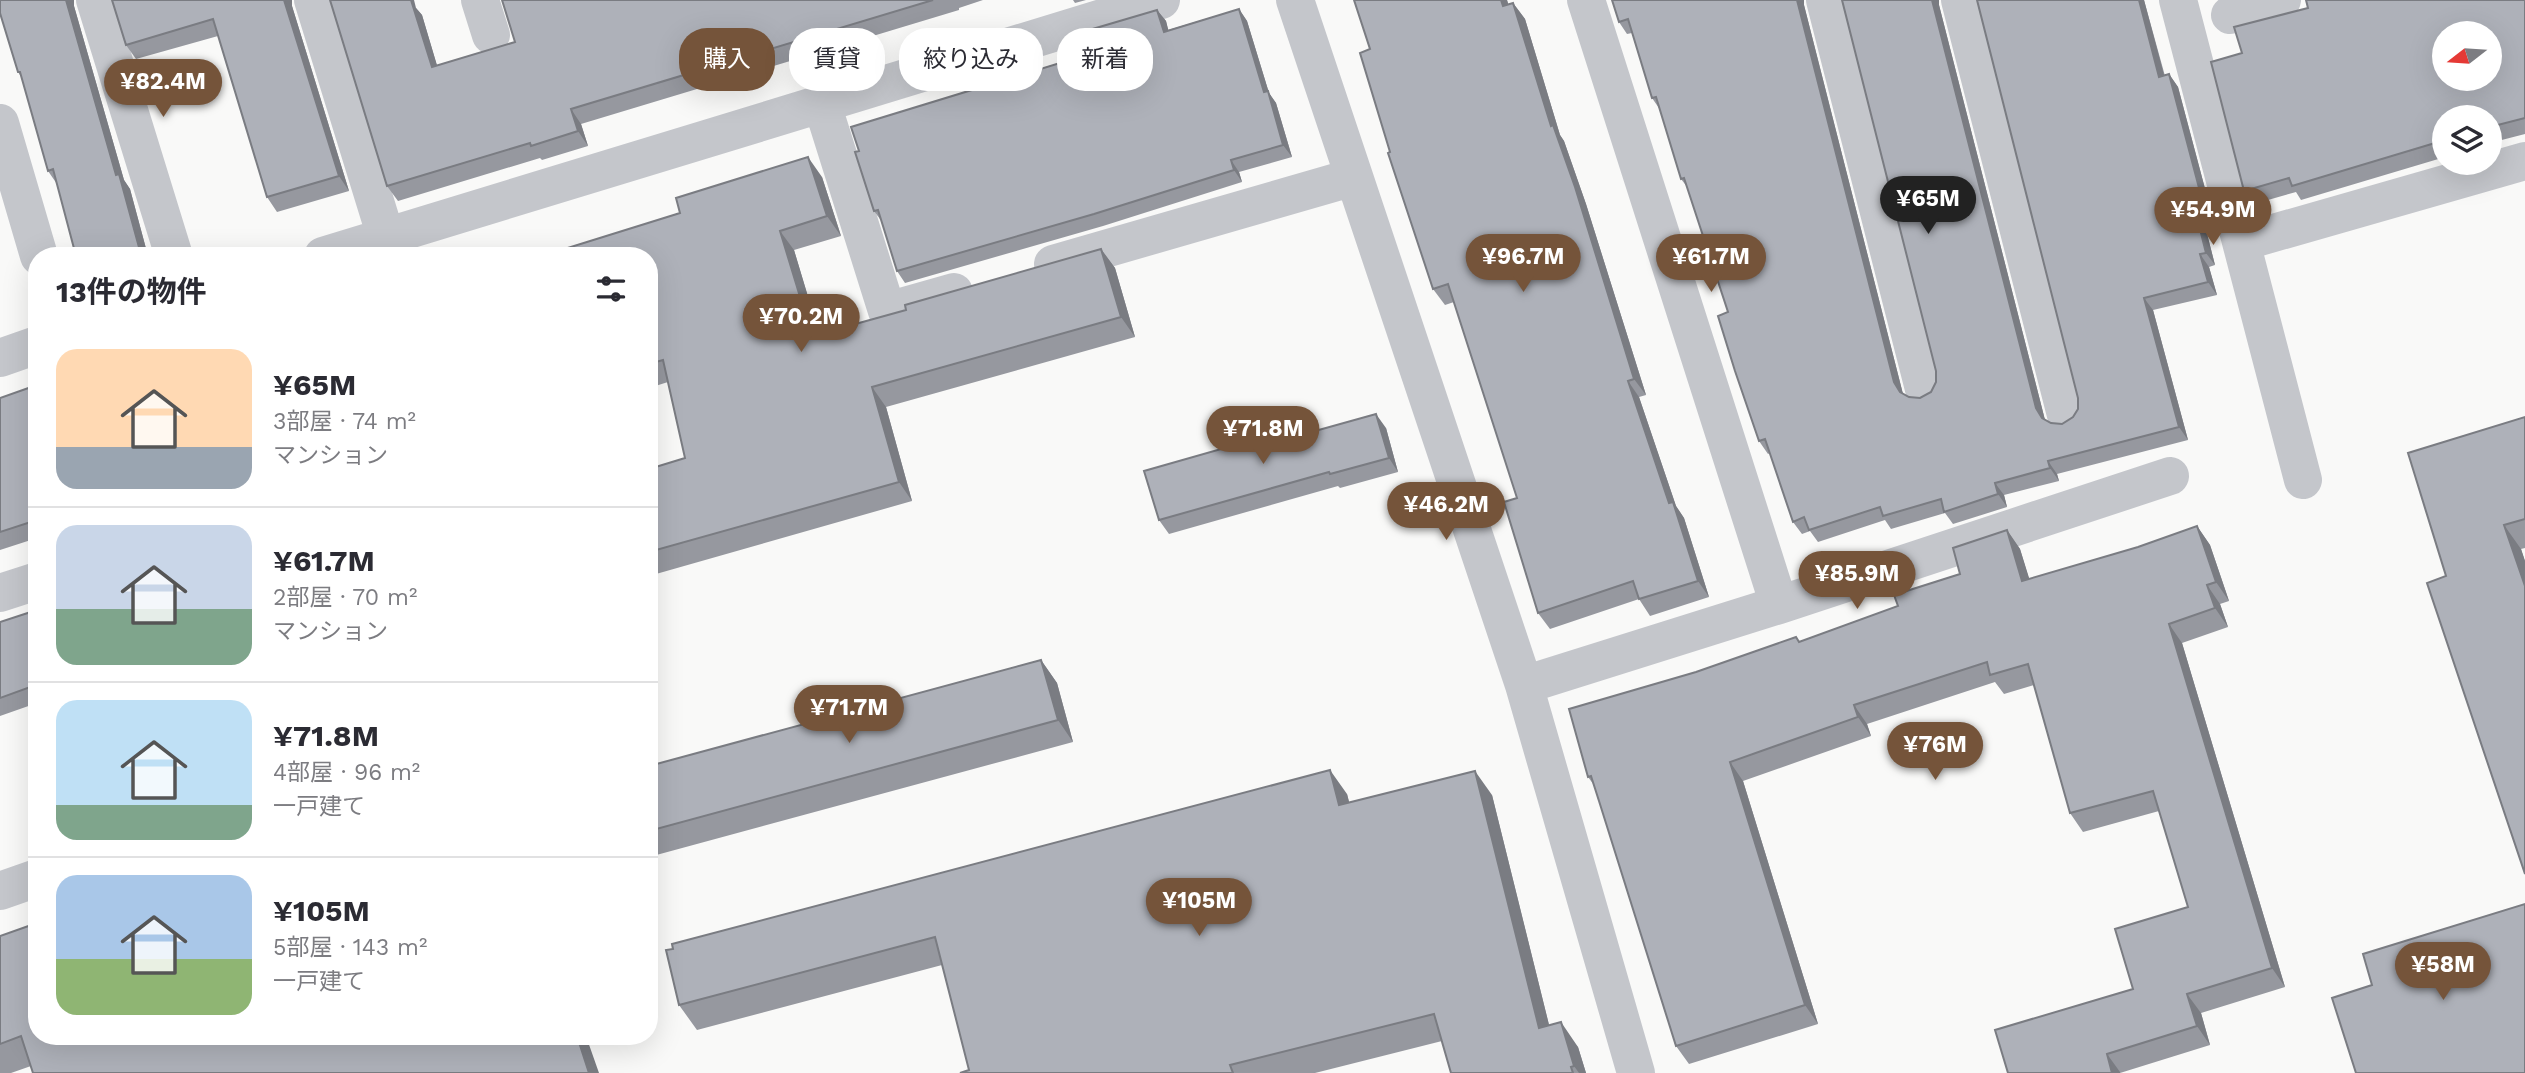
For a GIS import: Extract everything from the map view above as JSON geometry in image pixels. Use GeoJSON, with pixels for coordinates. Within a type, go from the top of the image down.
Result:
{"type":"FeatureCollection","features":[{"type":"Feature","properties":{"kind":"street"},"geometry":{"type":"LineString","coordinates":[[95,0],[171,247]]}},
{"type":"Feature","properties":{"kind":"street"},"geometry":{"type":"LineString","coordinates":[[313,0],[386,237]]}},
{"type":"Feature","properties":{"kind":"street"},"geometry":{"type":"LineString","coordinates":[[353,247],[1161,0]]}},
{"type":"Feature","properties":{"kind":"street"},"geometry":{"type":"LineString","coordinates":[[1295,0],[1524,685],[1636,1073]]}},
{"type":"Feature","properties":{"kind":"street"},"geometry":{"type":"LineString","coordinates":[[1586,0],[1779,605]]}},
{"type":"Feature","properties":{"kind":"street"},"geometry":{"type":"LineString","coordinates":[[1825,0],[1924,389]]}},
{"type":"Feature","properties":{"kind":"street"},"geometry":{"type":"LineString","coordinates":[[1959,0],[2066,415]]}},
{"type":"Feature","properties":{"kind":"street"},"geometry":{"type":"LineString","coordinates":[[2178,0],[2303,480]]}},
{"type":"Feature","properties":{"kind":"street"},"geometry":{"type":"LineString","coordinates":[[2230,15],[2281,0]]}},
{"type":"Feature","properties":{"kind":"street"},"geometry":{"type":"LineString","coordinates":[[822,104],[887,311],[1353,177]]}},
{"type":"Feature","properties":{"kind":"street"},"geometry":{"type":"LineString","coordinates":[[0,123],[36,247]]}},
{"type":"Feature","properties":{"kind":"street"},"geometry":{"type":"LineString","coordinates":[[2242,242],[2525,161]]}},
{"type":"Feature","properties":{"kind":"street"},"geometry":{"type":"LineString","coordinates":[[0,358],[28,348]]}},
{"type":"Feature","properties":{"kind":"street"},"geometry":{"type":"LineString","coordinates":[[1524,685],[1779,605],[2170,476]]}},
{"type":"Feature","properties":{"kind":"street"},"geometry":{"type":"LineString","coordinates":[[0,593],[28,584]]}},
{"type":"Feature","properties":{"kind":"street"},"geometry":{"type":"LineString","coordinates":[[0,891],[28,881]]}},
{"type":"Feature","properties":{"kind":"building"},"geometry":{"type":"Polygon","coordinates":[[[0,0],[66,0],[139,247],[74,247],[53,169],[48,171],[0,13],[0,0]]]}},
{"type":"Feature","properties":{"kind":"building"},"geometry":{"type":"Polygon","coordinates":[[[112,0],[284,0],[339,176],[267,197],[213,19],[126,45],[112,0]]]}},
{"type":"Feature","properties":{"kind":"building"},"geometry":{"type":"Polygon","coordinates":[[[330,0],[411,0],[432,67],[515,42],[502,0],[933,0],[840,28],[789,28],[789,43],[775,48],[775,28],[679,28],[679,76],[571,109],[578,131],[387,186],[330,0]]]}},
{"type":"Feature","properties":{"kind":"building"},"geometry":{"type":"Polygon","coordinates":[[[1354,0],[1501,0],[1503,6],[1513,3],[1551,126],[1553,125],[1575,187],[1634,379],[1628,381],[1669,503],[1673,502],[1698,581],[1639,599],[1633,581],[1538,613],[1504,502],[1517,498],[1448,284],[1433,289],[1388,153],[1390,152],[1360,53],[1370,49],[1354,0]]]}},
{"type":"Feature","properties":{"kind":"building"},"geometry":{"type":"Polygon","coordinates":[[[1612,0],[1797,0],[1894,382],[1900,392],[1909,397],[1920,398],[1931,392],[1936,382],[1936,371],[1842,0],[1932,0],[2036,408],[2042,418],[2051,423],[2062,424],[2073,417],[2078,409],[2078,398],[1977,0],[2139,0],[2159,77],[2169,74],[2203,203],[2194,205],[2206,253],[2200,254],[2208,282],[2144,298],[2179,427],[2048,461],[2050,468],[1995,483],[1998,494],[1944,512],[1941,499],[1883,516],[1880,507],[1809,530],[1804,517],[1793,522],[1765,439],[1759,441],[1735,371],[1718,316],[1728,312],[1684,178],[1681,179],[1656,97],[1652,98],[1628,19],[1619,22],[1612,0]]]}},
{"type":"Feature","properties":{"kind":"building"},"geometry":{"type":"Polygon","coordinates":[[[2306,0],[2525,0],[2525,118],[2502,124],[2502,105],[2432,105],[2432,144],[2292,186],[2289,178],[2244,191],[2211,62],[2242,53],[2234,27],[2308,8],[2306,0]]]}},
{"type":"Feature","properties":{"kind":"building"},"geometry":{"type":"Polygon","coordinates":[[[1239,9],[1264,92],[1268,91],[1283,145],[1231,160],[1234,170],[897,271],[878,210],[874,211],[855,152],[859,151],[851,127],[968,91],[1043,91],[1043,68],[1057,64],[1057,91],[1153,91],[1153,28],[1096,28],[1157,10],[1164,32],[1239,9]]]}},
{"type":"Feature","properties":{"kind":"building"},"geometry":{"type":"Polygon","coordinates":[[[808,157],[827,216],[780,231],[812,336],[906,310],[905,305],[1101,249],[1121,317],[872,387],[899,482],[658,549],[658,466],[685,458],[663,360],[658,361],[658,247],[571,247],[680,213],[676,198],[808,157]]]}},
{"type":"Feature","properties":{"kind":"building"},"geometry":{"type":"Polygon","coordinates":[[[28,388],[28,523],[0,532],[0,398],[28,388]]]}},
{"type":"Feature","properties":{"kind":"building"},"geometry":{"type":"Polygon","coordinates":[[[1376,414],[1389,458],[1159,520],[1144,471],[1288,430],[1290,438],[1376,414]]]}},
{"type":"Feature","properties":{"kind":"building"},"geometry":{"type":"Polygon","coordinates":[[[2525,417],[2525,519],[2504,525],[2525,586],[2525,874],[2427,583],[2446,576],[2408,453],[2525,417]]]}},
{"type":"Feature","properties":{"kind":"building"},"geometry":{"type":"Polygon","coordinates":[[[2197,526],[2216,582],[2207,585],[2215,608],[2169,624],[2272,968],[2187,994],[2197,1026],[2107,1054],[2112,1073],[2008,1073],[1995,1030],[2133,989],[2115,929],[2188,907],[2153,791],[2070,813],[2028,664],[1990,675],[1987,662],[1854,705],[1858,717],[1730,762],[1805,1005],[1676,1046],[1591,776],[1588,777],[1569,709],[1696,672],[1796,637],[1799,642],[1898,606],[1894,595],[1960,574],[1953,548],[2007,530],[2022,581],[2138,547],[2197,526]]]}},
{"type":"Feature","properties":{"kind":"building"},"geometry":{"type":"Polygon","coordinates":[[[28,613],[28,688],[0,698],[0,622],[28,613]]]}},
{"type":"Feature","properties":{"kind":"building"},"geometry":{"type":"Polygon","coordinates":[[[1041,660],[1058,720],[658,829],[658,764],[1041,660]]]}},
{"type":"Feature","properties":{"kind":"building"},"geometry":{"type":"Polygon","coordinates":[[[1330,770],[1339,805],[1475,771],[1539,1028],[1561,1022],[1574,1066],[1571,1067],[1573,1073],[1451,1073],[1434,1014],[1230,1065],[1233,1073],[960,1073],[969,1070],[935,937],[679,1005],[666,950],[673,949],[672,944],[1330,770]]]}},
{"type":"Feature","properties":{"kind":"building"},"geometry":{"type":"Polygon","coordinates":[[[2525,904],[2525,1073],[2356,1073],[2332,998],[2372,985],[2363,954],[2525,904]]]}},
{"type":"Feature","properties":{"kind":"building"},"geometry":{"type":"Polygon","coordinates":[[[28,926],[28,1045],[580,1045],[589,1073],[33,1073],[21,1036],[0,1044],[0,936],[28,926]]]}}]}
